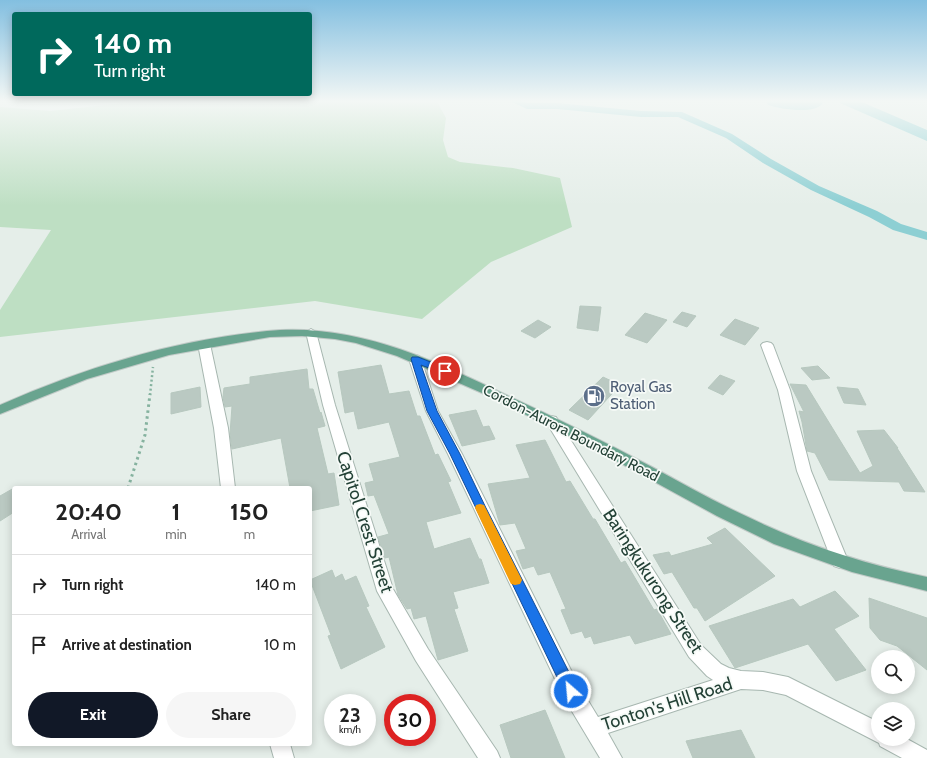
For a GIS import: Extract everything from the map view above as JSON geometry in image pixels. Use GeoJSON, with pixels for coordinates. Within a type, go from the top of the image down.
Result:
{"type":"FeatureCollection","features":[{"type":"Feature","properties":{"kind":"main road","name":"Cordon-Aurora Boundary Road"},"geometry":{"type":"LineString","coordinates":[[0,410],[64,382],[118,364],[204,344],[253,336],[310,332],[350,338],[386,347],[551,420],[701,500],[771,535],[840,561],[900,579],[927,584]]}},
{"type":"Feature","properties":{"kind":"street","name":"Capitol Crest Street"},"geometry":{"type":"LineString","coordinates":[[310,332],[329,405],[384,591],[422,655],[490,758]]}},
{"type":"Feature","properties":{"kind":"street"},"geometry":{"type":"LineString","coordinates":[[204,344],[221,428],[228,486]]}},
{"type":"Feature","properties":{"kind":"street"},"geometry":{"type":"LineString","coordinates":[[767,345],[784,390],[804,471],[840,561]]}},
{"type":"Feature","properties":{"kind":"street"},"geometry":{"type":"LineString","coordinates":[[415,359],[432,411],[455,454],[567,684],[612,758]]}},
{"type":"Feature","properties":{"kind":"street","name":"Baringkukurong Street"},"geometry":{"type":"LineString","coordinates":[[551,420],[695,651],[714,670],[727,677],[741,680],[763,681],[788,686],[848,716],[871,730]]}},
{"type":"Feature","properties":{"kind":"street","name":"Tonton's Hill Road"},"geometry":{"type":"LineString","coordinates":[[594,728],[741,680]]}},
{"type":"Feature","properties":{"kind":"street"},"geometry":{"type":"LineString","coordinates":[[281,746],[284,758]]}},
{"type":"Feature","properties":{"kind":"street"},"geometry":{"type":"LineString","coordinates":[[900,746],[922,758]]}},
{"type":"Feature","properties":{"kind":"path"},"geometry":{"type":"LineString","coordinates":[[129,486],[145,435],[155,355]]}},
{"type":"Feature","properties":{"kind":"green space"},"geometry":{"type":"Polygon","coordinates":[[[0,135],[444,135],[443,140],[448,157],[460,162],[513,168],[560,178],[572,227],[491,262],[422,319],[315,301],[0,337],[0,310],[51,230],[0,227],[0,135]]]}},
{"type":"Feature","properties":{"kind":"building"},"geometry":{"type":"Polygon","coordinates":[[[580,306],[601,307],[598,331],[577,328],[580,306]]]}},
{"type":"Feature","properties":{"kind":"building"},"geometry":{"type":"Polygon","coordinates":[[[682,312],[696,316],[687,327],[673,322],[682,312]]]}},
{"type":"Feature","properties":{"kind":"building"},"geometry":{"type":"Polygon","coordinates":[[[645,313],[667,320],[647,343],[625,335],[645,313]]]}},
{"type":"Feature","properties":{"kind":"building"},"geometry":{"type":"Polygon","coordinates":[[[735,319],[759,328],[745,345],[720,335],[735,319]]]}},
{"type":"Feature","properties":{"kind":"building"},"geometry":{"type":"Polygon","coordinates":[[[538,320],[551,327],[535,338],[521,331],[538,320]]]}},
{"type":"Feature","properties":{"kind":"building"},"geometry":{"type":"Polygon","coordinates":[[[381,365],[389,394],[409,391],[417,416],[420,416],[435,455],[438,454],[451,481],[448,482],[461,513],[426,522],[434,549],[470,538],[479,559],[481,559],[489,583],[453,592],[458,608],[454,609],[468,651],[438,660],[426,616],[414,619],[411,608],[407,609],[398,595],[389,557],[385,558],[378,537],[389,534],[374,495],[368,496],[365,483],[374,481],[369,464],[400,457],[389,422],[358,429],[354,411],[345,413],[338,372],[381,365]]]}},
{"type":"Feature","properties":{"kind":"building"},"geometry":{"type":"Polygon","coordinates":[[[818,366],[830,378],[812,380],[801,368],[818,366]]]}},
{"type":"Feature","properties":{"kind":"building"},"geometry":{"type":"Polygon","coordinates":[[[307,369],[309,389],[313,389],[325,426],[317,428],[328,474],[334,473],[339,505],[312,511],[312,486],[290,486],[281,438],[232,449],[230,434],[232,406],[225,407],[223,397],[224,388],[250,384],[250,377],[307,369]]]}},
{"type":"Feature","properties":{"kind":"building"},"geometry":{"type":"Polygon","coordinates":[[[720,375],[735,381],[723,395],[708,388],[720,375]]]}},
{"type":"Feature","properties":{"kind":"building"},"geometry":{"type":"Polygon","coordinates":[[[603,377],[620,385],[588,420],[569,410],[603,377]]]}},
{"type":"Feature","properties":{"kind":"building"},"geometry":{"type":"Polygon","coordinates":[[[790,384],[806,385],[860,473],[873,466],[857,431],[884,430],[898,448],[925,492],[904,491],[899,482],[829,480],[815,453],[807,451],[799,411],[804,412],[790,384]]]}},
{"type":"Feature","properties":{"kind":"building"},"geometry":{"type":"Polygon","coordinates":[[[200,387],[201,407],[171,414],[171,393],[200,387]]]}},
{"type":"Feature","properties":{"kind":"building"},"geometry":{"type":"Polygon","coordinates":[[[837,387],[858,389],[866,405],[844,403],[837,387]]]}},
{"type":"Feature","properties":{"kind":"building"},"geometry":{"type":"Polygon","coordinates":[[[476,410],[483,427],[489,426],[495,439],[462,446],[449,415],[476,410]]]}},
{"type":"Feature","properties":{"kind":"building"},"geometry":{"type":"Polygon","coordinates":[[[545,440],[566,482],[570,481],[621,563],[625,561],[654,610],[657,609],[671,634],[635,644],[630,635],[594,644],[591,636],[585,638],[582,631],[571,634],[561,610],[566,609],[550,572],[538,575],[534,566],[523,569],[516,551],[526,549],[515,523],[500,525],[488,484],[530,478],[516,445],[545,440]]]}},
{"type":"Feature","properties":{"kind":"building"},"geometry":{"type":"Polygon","coordinates":[[[12,489],[12,513],[0,521],[0,496],[12,489]]]}},
{"type":"Feature","properties":{"kind":"building"},"geometry":{"type":"Polygon","coordinates":[[[725,528],[775,576],[705,621],[697,608],[694,608],[672,572],[664,574],[653,555],[669,552],[671,556],[713,544],[707,538],[725,528]]]}},
{"type":"Feature","properties":{"kind":"building"},"geometry":{"type":"Polygon","coordinates":[[[332,570],[335,578],[342,574],[345,581],[356,576],[369,606],[366,607],[385,647],[341,669],[328,636],[331,635],[312,585],[312,579],[332,570]]]}},
{"type":"Feature","properties":{"kind":"building"},"geometry":{"type":"Polygon","coordinates":[[[835,591],[859,616],[834,629],[866,670],[836,681],[808,644],[735,668],[709,626],[793,599],[800,607],[835,591]]]}},
{"type":"Feature","properties":{"kind":"building"},"geometry":{"type":"Polygon","coordinates":[[[869,598],[927,618],[927,670],[915,660],[915,650],[902,650],[897,646],[880,640],[870,628],[869,598]]]}},
{"type":"Feature","properties":{"kind":"building"},"geometry":{"type":"Polygon","coordinates":[[[545,710],[565,758],[511,758],[500,725],[545,710]]]}},
{"type":"Feature","properties":{"kind":"building"},"geometry":{"type":"Polygon","coordinates":[[[741,730],[755,758],[693,758],[686,741],[741,730]]]}},
{"type":"Feature","properties":{"kind":"waterway"},"geometry":{"type":"LineString","coordinates":[[728,135],[767,161],[815,188],[873,214],[897,227],[927,236]]}},
{"type":"Feature","properties":{"kind":"slow traffic"},"geometry":{"type":"LineString","coordinates":[[480,508],[515,580]]}},
{"type":"Feature","properties":{"kind":"place","name":"Royal Gas Station"},"geometry":{"type":"Point","coordinates":[594,396]}},
{"type":"Feature","properties":{"kind":"route"},"geometry":{"type":"LineString","coordinates":[[445,371],[415,359],[432,411],[455,454],[524,598],[571,691]]}}]}
